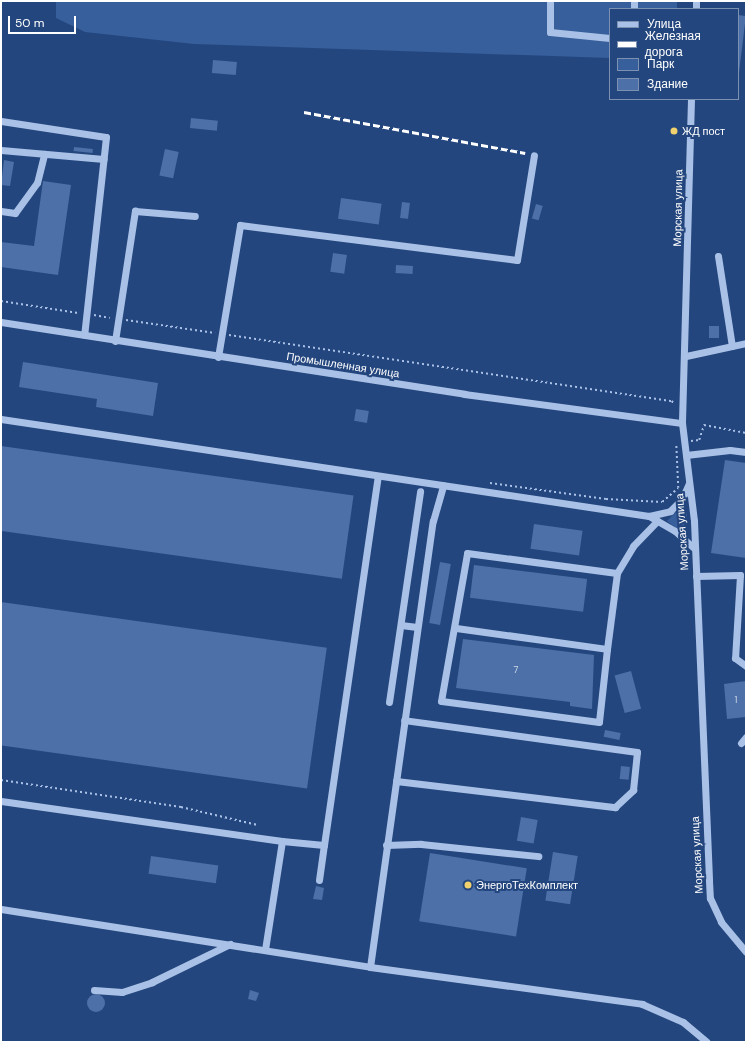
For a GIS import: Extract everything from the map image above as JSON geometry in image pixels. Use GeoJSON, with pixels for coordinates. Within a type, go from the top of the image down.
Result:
{"type":"FeatureCollection","features":[{"type":"Feature","properties":{"kind":"street"},"geometry":{"type":"LineString","coordinates":[[550,1],[550,32],[609,38]]}},
{"type":"Feature","properties":{"kind":"street","name":"Морская улица"},"geometry":{"type":"LineString","coordinates":[[692,100],[686,356],[679,422],[685,442],[696,576],[710,898],[722,922],[746,952]]}},
{"type":"Feature","properties":{"kind":"street"},"geometry":{"type":"LineString","coordinates":[[1,121],[106,137],[85,314],[84,335]]}},
{"type":"Feature","properties":{"kind":"street"},"geometry":{"type":"LineString","coordinates":[[1,150],[104,159]]}},
{"type":"Feature","properties":{"kind":"street"},"geometry":{"type":"LineString","coordinates":[[1,211],[15,213],[37,183],[44,154]]}},
{"type":"Feature","properties":{"kind":"street"},"geometry":{"type":"LineString","coordinates":[[218,357],[240,225],[517,260],[534,155]]}},
{"type":"Feature","properties":{"kind":"street"},"geometry":{"type":"LineString","coordinates":[[115,341],[136,211],[195,216]]}},
{"type":"Feature","properties":{"kind":"street"},"geometry":{"type":"LineString","coordinates":[[718,256],[732,346]]}},
{"type":"Feature","properties":{"kind":"street","name":"Промышленная улица"},"geometry":{"type":"LineString","coordinates":[[1,322],[218,357],[679,422]]}},
{"type":"Feature","properties":{"kind":"street"},"geometry":{"type":"LineString","coordinates":[[686,356],[746,343]]}},
{"type":"Feature","properties":{"kind":"street"},"geometry":{"type":"LineString","coordinates":[[1,420],[649,516],[670,511],[682,499],[689,482]]}},
{"type":"Feature","properties":{"kind":"street"},"geometry":{"type":"LineString","coordinates":[[686,455],[730,450],[746,452]]}},
{"type":"Feature","properties":{"kind":"street"},"geometry":{"type":"LineString","coordinates":[[319,880],[378,476]]}},
{"type":"Feature","properties":{"kind":"street"},"geometry":{"type":"LineString","coordinates":[[370,967],[386,845],[433,521],[443,485]]}},
{"type":"Feature","properties":{"kind":"street"},"geometry":{"type":"LineString","coordinates":[[389,702],[420,491]]}},
{"type":"Feature","properties":{"kind":"street"},"geometry":{"type":"LineString","coordinates":[[649,516],[694,548]]}},
{"type":"Feature","properties":{"kind":"street"},"geometry":{"type":"LineString","coordinates":[[617,573],[467,552],[456,628],[441,701],[599,722],[617,573],[633,546],[657,521]]}},
{"type":"Feature","properties":{"kind":"street"},"geometry":{"type":"LineString","coordinates":[[696,576],[740,575],[736,658],[746,666]]}},
{"type":"Feature","properties":{"kind":"street"},"geometry":{"type":"LineString","coordinates":[[401,625],[417,627]]}},
{"type":"Feature","properties":{"kind":"street"},"geometry":{"type":"LineString","coordinates":[[456,628],[607,649]]}},
{"type":"Feature","properties":{"kind":"street"},"geometry":{"type":"LineString","coordinates":[[396,781],[615,807],[632,790],[637,752],[404,720]]}},
{"type":"Feature","properties":{"kind":"street"},"geometry":{"type":"LineString","coordinates":[[741,743],[746,737]]}},
{"type":"Feature","properties":{"kind":"street"},"geometry":{"type":"LineString","coordinates":[[1,801],[282,841],[324,845]]}},
{"type":"Feature","properties":{"kind":"street"},"geometry":{"type":"LineString","coordinates":[[265,950],[282,841]]}},
{"type":"Feature","properties":{"kind":"street"},"geometry":{"type":"LineString","coordinates":[[386,845],[421,844],[538,856]]}},
{"type":"Feature","properties":{"kind":"street"},"geometry":{"type":"LineString","coordinates":[[1,909],[370,967],[642,1004],[683,1022],[707,1042]]}},
{"type":"Feature","properties":{"kind":"street"},"geometry":{"type":"LineString","coordinates":[[94,990],[122,992],[152,982],[230,944]]}},
{"type":"Feature","properties":{"kind":"path"},"geometry":{"type":"LineString","coordinates":[[1,301],[672,401],[679,422]]}},
{"type":"Feature","properties":{"kind":"path"},"geometry":{"type":"LineString","coordinates":[[676,444],[699,440],[704,425],[746,433]]}},
{"type":"Feature","properties":{"kind":"path"},"geometry":{"type":"LineString","coordinates":[[489,483],[606,500],[662,502],[678,488],[676,436]]}},
{"type":"Feature","properties":{"kind":"path"},"geometry":{"type":"LineString","coordinates":[[1,780],[181,807],[258,825]]}},
{"type":"Feature","properties":{"kind":"green space"},"geometry":{"type":"Polygon","coordinates":[[[56,1],[677,1],[677,8],[609,8],[609,58],[194,44],[85,32],[56,18],[56,1]]]}},
{"type":"Feature","properties":{"kind":"green space"},"geometry":{"type":"Polygon","coordinates":[[[684,504],[687,515],[686,536],[667,521],[684,504]]]}},
{"type":"Feature","properties":{"kind":"building"},"geometry":{"type":"Polygon","coordinates":[[[739,15],[746,16],[739,72],[739,15]]]}},
{"type":"Feature","properties":{"kind":"building"},"geometry":{"type":"Polygon","coordinates":[[[213,60],[237,62],[236,75],[212,73],[213,60]]]}},
{"type":"Feature","properties":{"kind":"building"},"geometry":{"type":"Polygon","coordinates":[[[191,118],[218,121],[217,131],[190,128],[191,118]]]}},
{"type":"Feature","properties":{"kind":"building"},"geometry":{"type":"Polygon","coordinates":[[[74,147],[93,149],[92,153],[74,151],[74,147]]]}},
{"type":"Feature","properties":{"kind":"building"},"geometry":{"type":"Polygon","coordinates":[[[165,149],[179,152],[173,178],[159,175],[165,149]]]}},
{"type":"Feature","properties":{"kind":"building"},"geometry":{"type":"Polygon","coordinates":[[[4,160],[14,162],[10,186],[1,185],[4,160]]]}},
{"type":"Feature","properties":{"kind":"building"},"geometry":{"type":"Polygon","coordinates":[[[43,181],[71,185],[58,275],[1,267],[1,242],[34,246],[43,181]]]}},
{"type":"Feature","properties":{"kind":"building"},"geometry":{"type":"Polygon","coordinates":[[[341,198],[382,204],[379,225],[338,219],[341,198]]]}},
{"type":"Feature","properties":{"kind":"building"},"geometry":{"type":"Polygon","coordinates":[[[402,202],[410,203],[408,219],[400,218],[402,202]]]}},
{"type":"Feature","properties":{"kind":"building"},"geometry":{"type":"Polygon","coordinates":[[[536,204],[543,206],[539,220],[532,218],[536,204]]]}},
{"type":"Feature","properties":{"kind":"building"},"geometry":{"type":"Polygon","coordinates":[[[333,253],[347,255],[344,274],[330,272],[333,253]]]}},
{"type":"Feature","properties":{"kind":"building"},"geometry":{"type":"Polygon","coordinates":[[[396,265],[413,266],[413,274],[396,273],[396,265]]]}},
{"type":"Feature","properties":{"kind":"building"},"geometry":{"type":"Polygon","coordinates":[[[709,326],[719,326],[719,338],[709,338],[709,326]]]}},
{"type":"Feature","properties":{"kind":"building"},"geometry":{"type":"Polygon","coordinates":[[[23,362],[158,383],[153,416],[96,407],[97,399],[19,387],[23,362]]]}},
{"type":"Feature","properties":{"kind":"building"},"geometry":{"type":"Polygon","coordinates":[[[356,409],[369,411],[367,423],[354,421],[356,409]]]}},
{"type":"Feature","properties":{"kind":"building"},"geometry":{"type":"Polygon","coordinates":[[[1,446],[354,496],[342,579],[1,531],[1,446]]]}},
{"type":"Feature","properties":{"kind":"building"},"geometry":{"type":"Polygon","coordinates":[[[725,460],[746,463],[746,558],[711,553],[725,460]]]}},
{"type":"Feature","properties":{"kind":"building"},"geometry":{"type":"Polygon","coordinates":[[[534,524],[583,531],[579,556],[531,549],[534,524]]]}},
{"type":"Feature","properties":{"kind":"building"},"geometry":{"type":"Polygon","coordinates":[[[440,562],[451,564],[440,625],[429,623],[440,562]]]}},
{"type":"Feature","properties":{"kind":"building"},"geometry":{"type":"Polygon","coordinates":[[[474,565],[587,579],[583,612],[470,598],[474,565]]]}},
{"type":"Feature","properties":{"kind":"building"},"geometry":{"type":"Polygon","coordinates":[[[1,602],[327,648],[307,788],[1,745],[1,602]]]}},
{"type":"Feature","properties":{"kind":"building"},"geometry":{"type":"Polygon","coordinates":[[[463,639],[594,655],[592,709],[570,706],[570,702],[456,688],[463,639]]]}},
{"type":"Feature","properties":{"kind":"building"},"geometry":{"type":"Polygon","coordinates":[[[631,671],[641,709],[625,713],[615,675],[631,671]]]}},
{"type":"Feature","properties":{"kind":"building"},"geometry":{"type":"Polygon","coordinates":[[[746,681],[746,717],[727,719],[724,684],[746,681]]]}},
{"type":"Feature","properties":{"kind":"building"},"geometry":{"type":"Polygon","coordinates":[[[605,730],[621,733],[619,740],[604,737],[605,730]]]}},
{"type":"Feature","properties":{"kind":"building"},"geometry":{"type":"Polygon","coordinates":[[[621,766],[630,767],[629,780],[620,779],[621,766]]]}},
{"type":"Feature","properties":{"kind":"building"},"geometry":{"type":"Polygon","coordinates":[[[521,817],[538,820],[534,844],[517,841],[521,817]]]}},
{"type":"Feature","properties":{"kind":"building"},"geometry":{"type":"Polygon","coordinates":[[[553,852],[578,856],[570,904],[545,900],[553,852]]]}},
{"type":"Feature","properties":{"kind":"building"},"geometry":{"type":"Polygon","coordinates":[[[430,853],[527,868],[516,936],[419,921],[430,853]]]}},
{"type":"Feature","properties":{"kind":"building"},"geometry":{"type":"Polygon","coordinates":[[[151,856],[218,865],[216,883],[148,874],[151,856]]]}},
{"type":"Feature","properties":{"kind":"building"},"geometry":{"type":"Polygon","coordinates":[[[316,886],[324,888],[322,900],[313,899],[316,886]]]}},
{"type":"Feature","properties":{"kind":"building"},"geometry":{"type":"Polygon","coordinates":[[[250,990],[259,993],[256,1001],[248,999],[250,990]]]}},
{"type":"Feature","properties":{"kind":"building"},"geometry":{"type":"Polygon","coordinates":[[[92,994],[100,994],[105,999],[103,1010],[100,1012],[92,1012],[87,1007],[87,999],[92,994]]]}},
{"type":"Feature","properties":{"kind":"railway"},"geometry":{"type":"LineString","coordinates":[[304,112],[525,153]]}},
{"type":"Feature","properties":{"kind":"place","name":"ЖД пост"},"geometry":{"type":"Point","coordinates":[674,131]}},
{"type":"Feature","properties":{"kind":"place","name":"ЭнергоТехКомплект"},"geometry":{"type":"Point","coordinates":[468,885]}}]}
